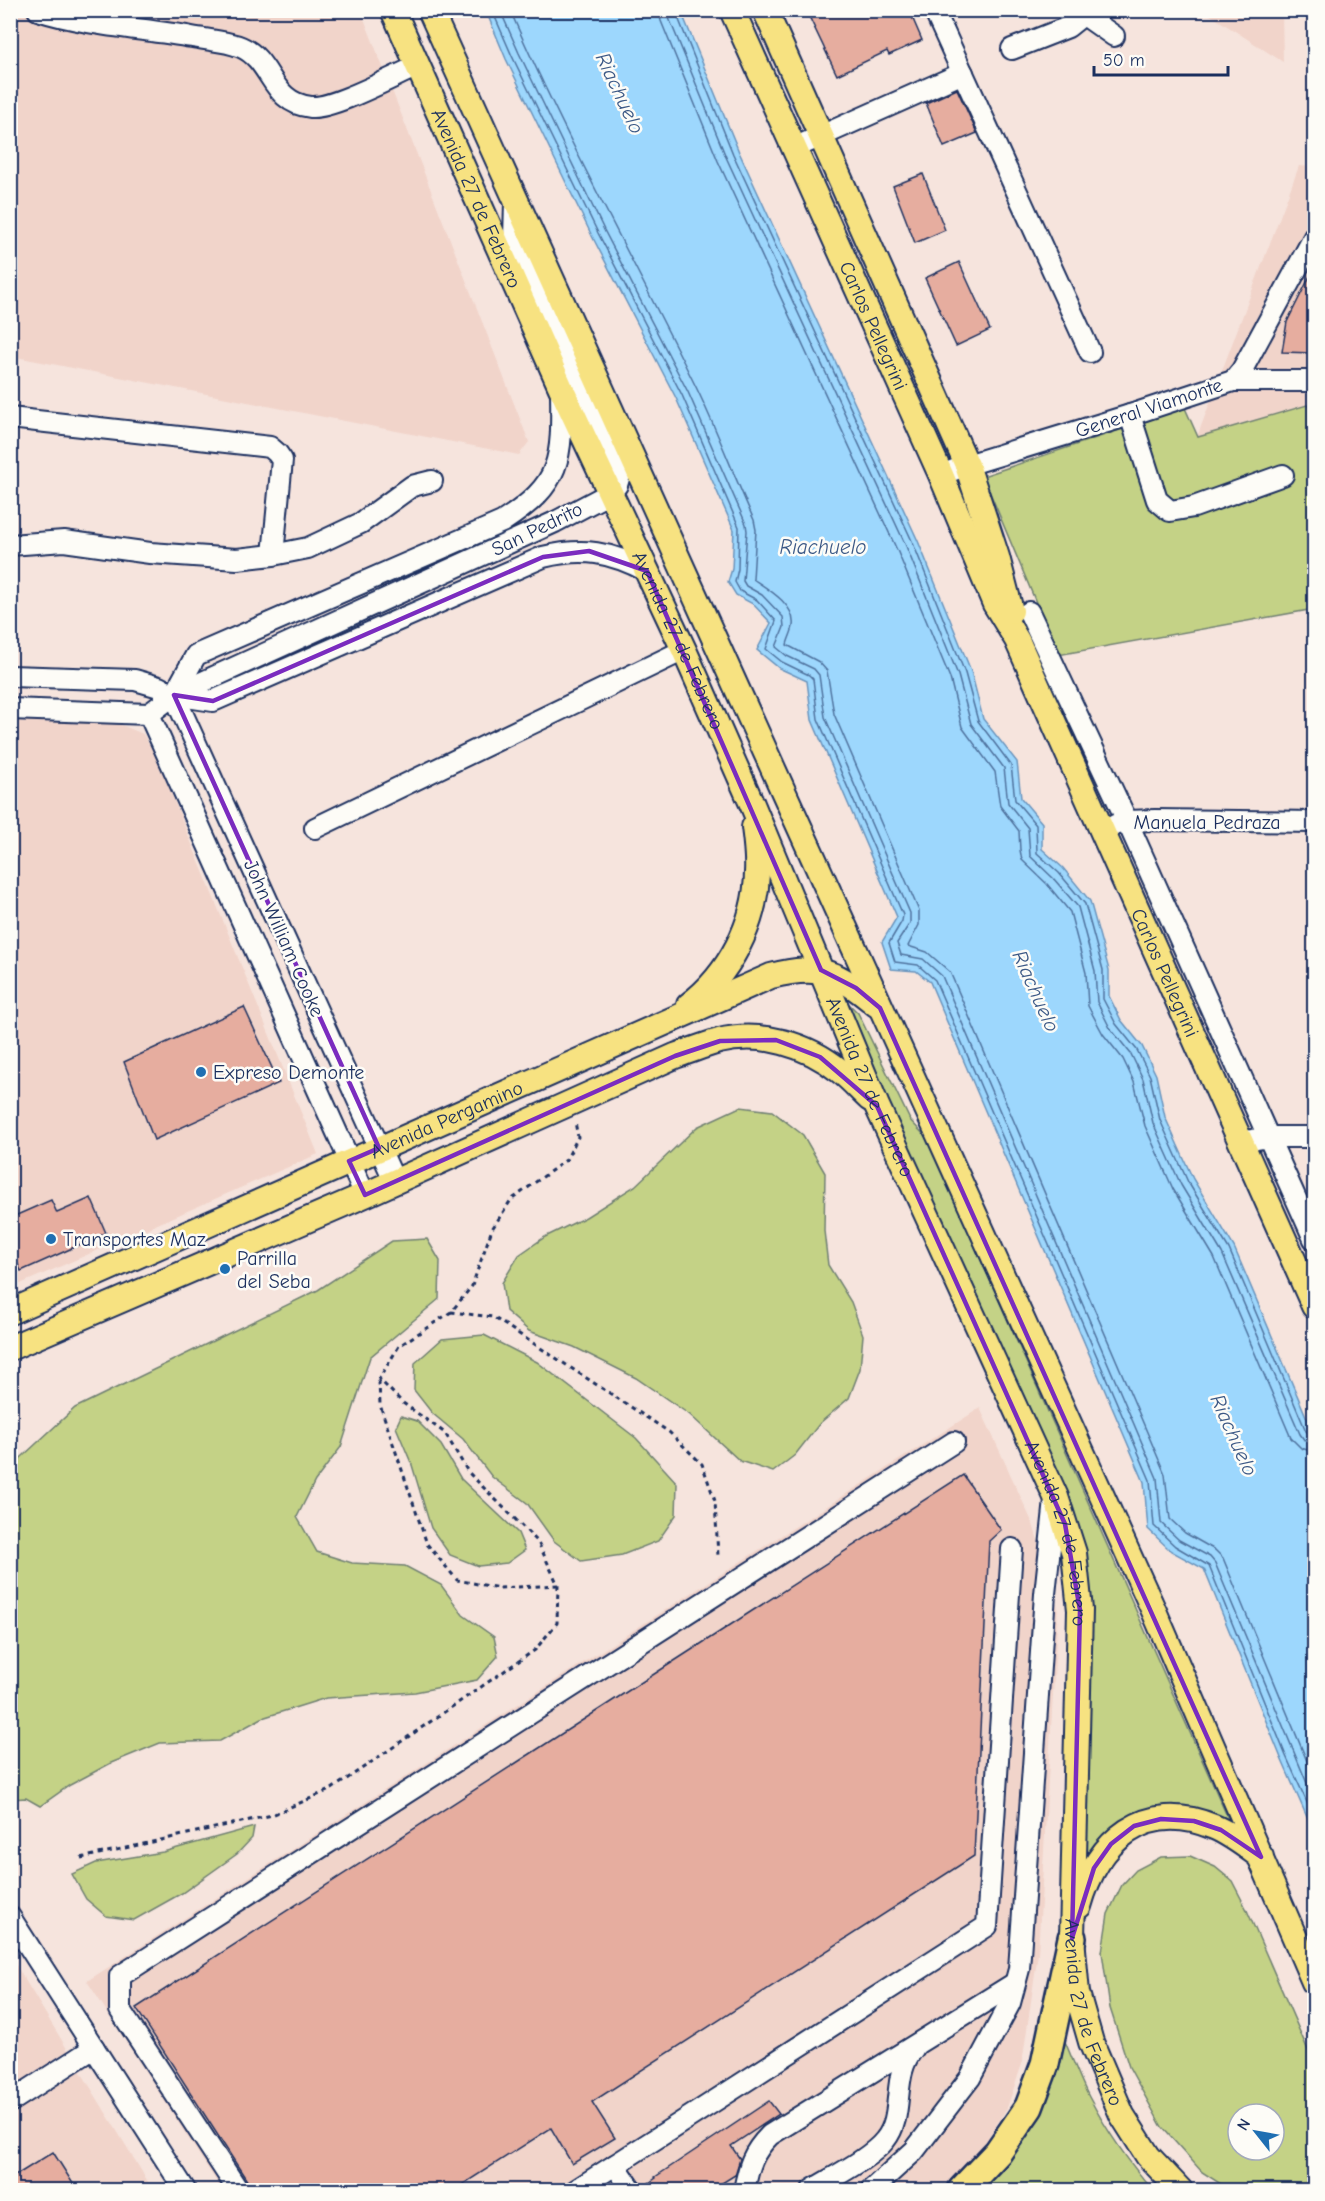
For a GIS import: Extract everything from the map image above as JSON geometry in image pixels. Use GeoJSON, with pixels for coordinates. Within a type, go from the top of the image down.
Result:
{"type":"FeatureCollection","features":[{"type":"Feature","properties":{"kind":"highway"},"geometry":{"type":"LineString","coordinates":[[962,2190],[998,2152],[1029,2107],[1045,2064],[1072,1938]]}},
{"type":"Feature","properties":{"kind":"main road","name":"Avenida 27 de Febrero"},"geometry":{"type":"LineString","coordinates":[[393,10],[561,388],[684,650],[752,804],[877,1106],[1056,1497],[1074,1553],[1080,1610],[1072,1938],[1077,1993],[1091,2042],[1122,2115],[1148,2156],[1180,2190]]}},
{"type":"Feature","properties":{"kind":"main road","name":"Avenida 27 de Febrero"},"geometry":{"type":"LineString","coordinates":[[430,10],[1154,1611],[1314,1982]]}},
{"type":"Feature","properties":{"kind":"main road","name":"Carlos Pellegrini"},"geometry":{"type":"LineString","coordinates":[[732,10],[941,475],[995,604],[1017,640],[1314,1306]]}},
{"type":"Feature","properties":{"kind":"main road","name":"Carlos Pellegrini"},"geometry":{"type":"LineString","coordinates":[[765,10],[967,465],[997,557],[1017,640]]}},
{"type":"Feature","properties":{"kind":"main road"},"geometry":{"type":"LineString","coordinates":[[671,1019],[699,998],[722,972],[740,942],[752,909],[757,875],[752,804]]}},
{"type":"Feature","properties":{"kind":"main road","name":"Avenida Pergamino"},"geometry":{"type":"LineString","coordinates":[[10,1312],[771,976],[792,971],[820,970],[847,982],[880,1008]]}},
{"type":"Feature","properties":{"kind":"main road","name":"Avenida Pergamino"},"geometry":{"type":"LineString","coordinates":[[10,1348],[365,1195],[675,1056],[720,1041],[749,1038],[776,1040],[798,1047],[820,1057],[840,1071],[877,1106]]}},
{"type":"Feature","properties":{"kind":"main road"},"geometry":{"type":"LineString","coordinates":[[1072,1938],[1084,1891],[1094,1868],[1111,1844],[1134,1826],[1161,1819],[1194,1821],[1221,1830],[1261,1857]]}},
{"type":"Feature","properties":{"kind":"street"},"geometry":{"type":"LineString","coordinates":[[38,10],[81,20],[240,46],[255,55],[285,98],[296,104],[314,107],[331,104],[417,66]]}},
{"type":"Feature","properties":{"kind":"street"},"geometry":{"type":"LineString","coordinates":[[934,10],[1090,352]]}},
{"type":"Feature","properties":{"kind":"street"},"geometry":{"type":"LineString","coordinates":[[1012,49],[1068,27],[1080,13],[1114,36]]}},
{"type":"Feature","properties":{"kind":"street"},"geometry":{"type":"LineString","coordinates":[[794,148],[963,73]]}},
{"type":"Feature","properties":{"kind":"street"},"geometry":{"type":"LineString","coordinates":[[515,201],[514,239],[620,475],[617,485],[610,493]]}},
{"type":"Feature","properties":{"kind":"street","name":"General Viamonte"},"geometry":{"type":"LineString","coordinates":[[941,475],[1233,381],[1242,370],[1314,237]]}},
{"type":"Feature","properties":{"kind":"street"},"geometry":{"type":"LineString","coordinates":[[1233,381],[1314,381]]}},
{"type":"Feature","properties":{"kind":"street","name":"San Pedrito"},"geometry":{"type":"LineString","coordinates":[[174,695],[196,655],[502,522],[524,509],[541,492],[555,472],[560,452],[561,388]]}},
{"type":"Feature","properties":{"kind":"street"},"geometry":{"type":"LineString","coordinates":[[1130,415],[1157,500],[1170,511],[1194,507],[1283,474]]}},
{"type":"Feature","properties":{"kind":"street"},"geometry":{"type":"LineString","coordinates":[[10,418],[270,447],[282,460],[273,555]]}},
{"type":"Feature","properties":{"kind":"street"},"geometry":{"type":"LineString","coordinates":[[10,545],[64,540],[150,553],[215,558],[237,559],[273,555],[308,548],[361,523],[412,486],[432,481]]}},
{"type":"Feature","properties":{"kind":"street","name":"San Pedrito"},"geometry":{"type":"LineString","coordinates":[[149,714],[174,695],[555,522],[610,493]]}},
{"type":"Feature","properties":{"kind":"street","name":"San Pedrito"},"geometry":{"type":"LineString","coordinates":[[10,676],[135,680],[159,687],[174,695],[213,702],[543,557],[564,552],[589,551],[613,556],[647,571]]}},
{"type":"Feature","properties":{"kind":"street","name":"Carlos Pellegrini"},"geometry":{"type":"LineString","coordinates":[[1029,612],[1127,821],[1314,1239]]}},
{"type":"Feature","properties":{"kind":"street"},"geometry":{"type":"LineString","coordinates":[[315,828],[684,650]]}},
{"type":"Feature","properties":{"kind":"street","name":"John William Cooke"},"geometry":{"type":"LineString","coordinates":[[174,695],[394,1182]]}},
{"type":"Feature","properties":{"kind":"street"},"geometry":{"type":"LineString","coordinates":[[10,709],[149,714]]}},
{"type":"Feature","properties":{"kind":"street","name":"John William Cooke"},"geometry":{"type":"LineString","coordinates":[[149,714],[365,1195]]}},
{"type":"Feature","properties":{"kind":"street","name":"Manuela Pedraza"},"geometry":{"type":"LineString","coordinates":[[1101,828],[1127,821],[1155,820],[1314,822]]}},
{"type":"Feature","properties":{"kind":"street"},"geometry":{"type":"LineString","coordinates":[[1240,1142],[1269,1137],[1314,1137]]}},
{"type":"Feature","properties":{"kind":"street"},"geometry":{"type":"LineString","coordinates":[[238,2190],[120,2010],[120,1976],[954,1442]]}},
{"type":"Feature","properties":{"kind":"street"},"geometry":{"type":"LineString","coordinates":[[871,2190],[914,2151],[970,2078],[1010,2003],[1020,1956],[1045,1594],[1056,1497]]}},
{"type":"Feature","properties":{"kind":"street"},"geometry":{"type":"LineString","coordinates":[[576,2190],[987,1926],[1012,1549]]}},
{"type":"Feature","properties":{"kind":"street"},"geometry":{"type":"LineString","coordinates":[[10,1917],[185,2190]]}},
{"type":"Feature","properties":{"kind":"street"},"geometry":{"type":"LineString","coordinates":[[744,2190],[750,2163],[758,2147],[770,2135],[1015,1983]]}},
{"type":"Feature","properties":{"kind":"street"},"geometry":{"type":"LineString","coordinates":[[812,2190],[872,2153],[886,2139],[893,2123],[901,2070],[907,2057],[920,2042]]}},
{"type":"Feature","properties":{"kind":"street"},"geometry":{"type":"LineString","coordinates":[[10,2102],[94,2048]]}},
{"type":"Feature","properties":{"kind":"street"},"geometry":{"type":"LineString","coordinates":[[615,2165],[632,2190]]}},
{"type":"Feature","properties":{"kind":"path"},"geometry":{"type":"LineString","coordinates":[[558,1586],[500,1588],[457,1580],[427,1544],[380,1406],[379,1379],[399,1346],[451,1312],[472,1286],[492,1229],[511,1200],[566,1160],[578,1137],[572,1102]]}},
{"type":"Feature","properties":{"kind":"path"},"geometry":{"type":"LineString","coordinates":[[451,1312],[493,1317],[669,1432],[702,1464],[715,1501],[718,1556]]}},
{"type":"Feature","properties":{"kind":"path"},"geometry":{"type":"LineString","coordinates":[[81,1858],[272,1815],[332,1789],[535,1650],[557,1623],[558,1586],[538,1542],[468,1472],[445,1433],[403,1403],[379,1379]]}},
{"type":"Feature","properties":{"kind":"highlighted area"},"geometry":{"type":"Polygon","coordinates":[[[589,551],[647,571],[821,970],[856,988],[880,1008],[1261,1857],[1221,1830],[1194,1821],[1161,1819],[1134,1826],[1111,1844],[1094,1868],[1072,1938],[1080,1610],[1065,1524],[877,1106],[820,1057],[776,1040],[720,1041],[675,1056],[365,1195],[349,1161],[379,1148],[174,695],[213,701],[543,557],[589,551]]]}},
{"type":"Feature","properties":{"kind":"shaded area"},"geometry":{"type":"Polygon","coordinates":[[[10,11],[361,11],[529,442],[519,455],[11,356],[10,11]]]}},
{"type":"Feature","properties":{"kind":"shaded area"},"geometry":{"type":"Polygon","coordinates":[[[1204,11],[1282,11],[1283,62],[1204,11]]]}},
{"type":"Feature","properties":{"kind":"shaded area"},"geometry":{"type":"Polygon","coordinates":[[[1299,166],[1314,167],[1314,414],[1306,405],[1197,437],[1299,166]]]}},
{"type":"Feature","properties":{"kind":"shaded area"},"geometry":{"type":"Polygon","coordinates":[[[11,720],[119,724],[143,734],[156,756],[318,1154],[11,1288],[11,720]]]}},
{"type":"Feature","properties":{"kind":"shaded area"},"geometry":{"type":"Polygon","coordinates":[[[980,1408],[1033,1524],[1058,1608],[1038,1953],[1022,2064],[1007,2108],[981,2149],[955,2177],[937,2190],[222,2190],[87,1981],[980,1408]]]}},
{"type":"Feature","properties":{"kind":"shaded area"},"geometry":{"type":"Polygon","coordinates":[[[11,1957],[153,2190],[11,2190],[11,1957]]]}},
{"type":"Feature","properties":{"kind":"green space"},"geometry":{"type":"Polygon","coordinates":[[[1307,405],[1314,414],[1314,609],[1058,655],[983,476],[1185,408],[1198,437],[1307,405]]]}},
{"type":"Feature","properties":{"kind":"green space"},"geometry":{"type":"Polygon","coordinates":[[[841,996],[858,1013],[910,1120],[927,1138],[1234,1832],[1154,1813],[1080,1880],[1089,1595],[841,996]]]}},
{"type":"Feature","properties":{"kind":"green space"},"geometry":{"type":"Polygon","coordinates":[[[740,1107],[772,1111],[803,1135],[825,1173],[824,1231],[828,1265],[851,1302],[863,1335],[860,1369],[849,1398],[820,1423],[795,1455],[773,1472],[740,1461],[690,1415],[636,1378],[574,1347],[529,1331],[506,1311],[502,1283],[519,1255],[545,1237],[586,1217],[635,1186],[697,1127],[740,1107]]]}},
{"type":"Feature","properties":{"kind":"green space"},"geometry":{"type":"Polygon","coordinates":[[[427,1239],[440,1261],[439,1299],[370,1357],[341,1447],[315,1481],[297,1517],[317,1552],[352,1563],[405,1566],[441,1585],[463,1615],[494,1637],[498,1656],[477,1680],[415,1692],[326,1698],[262,1718],[220,1741],[160,1743],[111,1763],[70,1785],[40,1806],[26,1798],[11,1799],[11,1467],[75,1408],[318,1290],[392,1241],[427,1239]]]}},
{"type":"Feature","properties":{"kind":"green space"},"geometry":{"type":"Polygon","coordinates":[[[484,1335],[537,1362],[636,1438],[677,1483],[676,1515],[658,1541],[622,1555],[581,1561],[554,1541],[527,1503],[492,1477],[463,1439],[432,1413],[414,1390],[415,1363],[442,1339],[484,1335]]]}},
{"type":"Feature","properties":{"kind":"green space"},"geometry":{"type":"Polygon","coordinates":[[[401,1416],[417,1421],[441,1445],[461,1479],[518,1533],[525,1550],[507,1563],[478,1566],[450,1555],[431,1528],[412,1465],[396,1427],[401,1416]]]}},
{"type":"Feature","properties":{"kind":"green space"},"geometry":{"type":"Polygon","coordinates":[[[254,1827],[252,1838],[237,1854],[182,1893],[134,1920],[106,1916],[86,1899],[72,1874],[96,1863],[163,1852],[254,1827]]]}},
{"type":"Feature","properties":{"kind":"green space"},"geometry":{"type":"Polygon","coordinates":[[[1190,1856],[1215,1867],[1232,1881],[1314,2064],[1314,2182],[1305,2190],[1230,2190],[1202,2172],[1162,2127],[1129,2067],[1110,2008],[1102,1952],[1108,1914],[1122,1885],[1136,1870],[1161,1857],[1190,1856]]]}},
{"type":"Feature","properties":{"kind":"green space"},"geometry":{"type":"Polygon","coordinates":[[[1063,2037],[1085,2090],[1103,2122],[1153,2190],[980,2190],[1063,2037]]]}},
{"type":"Feature","properties":{"kind":"water","name":"Riachuelo"},"geometry":{"type":"Polygon","coordinates":[[[486,11],[681,11],[739,152],[918,541],[971,671],[983,719],[1017,762],[1021,798],[1042,823],[1042,849],[1063,868],[1090,901],[1109,970],[1109,996],[1121,1020],[1142,1046],[1156,1075],[1165,1117],[1193,1179],[1234,1247],[1314,1435],[1314,1833],[1204,1569],[1171,1551],[1148,1529],[1144,1482],[930,982],[916,971],[891,969],[882,942],[897,917],[812,720],[807,681],[779,668],[757,650],[771,623],[753,604],[736,595],[728,582],[732,569],[734,530],[676,398],[592,236],[506,59],[486,11]]]}},
{"type":"Feature","properties":{"kind":"building"},"geometry":{"type":"Polygon","coordinates":[[[806,10],[909,10],[922,40],[889,55],[887,51],[837,75],[806,10]]]}},
{"type":"Feature","properties":{"kind":"building"},"geometry":{"type":"Polygon","coordinates":[[[957,89],[977,133],[944,147],[926,103],[957,89]]]}},
{"type":"Feature","properties":{"kind":"building"},"geometry":{"type":"Polygon","coordinates":[[[923,174],[945,230],[915,243],[893,186],[923,174]]]}},
{"type":"Feature","properties":{"kind":"building"},"geometry":{"type":"Polygon","coordinates":[[[959,262],[990,330],[956,346],[925,278],[959,262]]]}},
{"type":"Feature","properties":{"kind":"building"},"geometry":{"type":"Polygon","coordinates":[[[1314,268],[1314,353],[1282,352],[1287,322],[1314,268]]]}},
{"type":"Feature","properties":{"kind":"building","name":"Expreso Demonte"},"geometry":{"type":"Polygon","coordinates":[[[244,1007],[279,1083],[154,1140],[124,1062],[244,1007]]]}},
{"type":"Feature","properties":{"kind":"building","name":"Transportes Maz"},"geometry":{"type":"Polygon","coordinates":[[[91,1198],[106,1233],[21,1271],[10,1246],[10,1218],[51,1200],[57,1213],[91,1198]]]}},
{"type":"Feature","properties":{"kind":"building"},"geometry":{"type":"Polygon","coordinates":[[[963,1475],[1001,1530],[989,1541],[974,1856],[592,2102],[615,2138],[572,2164],[551,2128],[454,2190],[253,2190],[136,2008],[963,1475]]]}},
{"type":"Feature","properties":{"kind":"building"},"geometry":{"type":"Polygon","coordinates":[[[769,2101],[779,2114],[731,2146],[740,2159],[735,2175],[711,2190],[644,2190],[643,2187],[655,2177],[769,2101]]]}},
{"type":"Feature","properties":{"kind":"building"},"geometry":{"type":"Polygon","coordinates":[[[53,2152],[77,2190],[10,2190],[10,2179],[53,2152]]]}},
{"type":"Feature","properties":{"kind":"place","name":"Expreso Demonte"},"geometry":{"type":"Point","coordinates":[201,1072]}},
{"type":"Feature","properties":{"kind":"place","name":"Transportes Maz"},"geometry":{"type":"Point","coordinates":[51,1239]}},
{"type":"Feature","properties":{"kind":"place","name":"Parrilla del Seba"},"geometry":{"type":"Point","coordinates":[225,1269]}}]}
